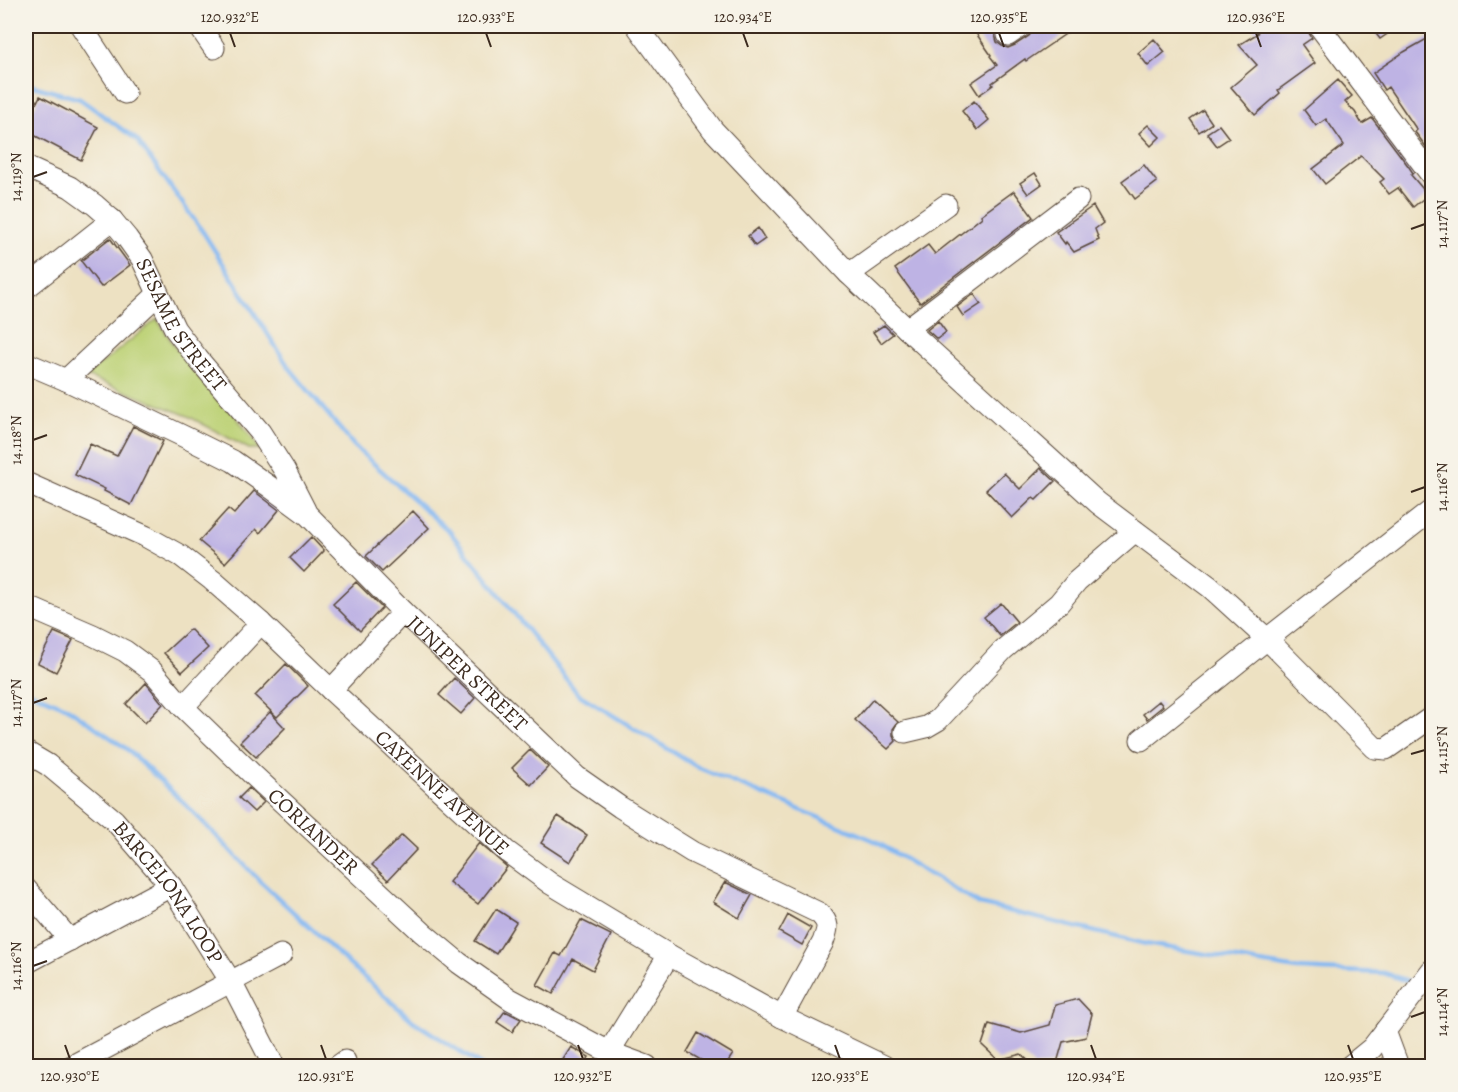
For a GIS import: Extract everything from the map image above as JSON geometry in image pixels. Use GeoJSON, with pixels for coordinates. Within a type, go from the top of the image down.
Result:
{"type":"FeatureCollection","features":[{"type":"Feature","properties":{"kind":"street"},"geometry":{"type":"LineString","coordinates":[[81,26],[125,93]]}},
{"type":"Feature","properties":{"kind":"street"},"geometry":{"type":"LineString","coordinates":[[199,26],[214,48]]}},
{"type":"Feature","properties":{"kind":"street"},"geometry":{"type":"LineString","coordinates":[[637,26],[713,130],[849,274],[1098,503],[1210,587],[1267,639],[1375,748],[1386,749],[1432,717]]}},
{"type":"Feature","properties":{"kind":"street"},"geometry":{"type":"LineString","coordinates":[[1319,26],[1432,176]]}},
{"type":"Feature","properties":{"kind":"street","name":"SESAME STREET"},"geometry":{"type":"LineString","coordinates":[[26,167],[70,187],[112,220],[127,238],[142,259],[175,329],[260,432],[285,471],[308,514]]}},
{"type":"Feature","properties":{"kind":"street"},"geometry":{"type":"LineString","coordinates":[[907,328],[1078,199]]}},
{"type":"Feature","properties":{"kind":"street"},"geometry":{"type":"LineString","coordinates":[[849,274],[946,205]]}},
{"type":"Feature","properties":{"kind":"street"},"geometry":{"type":"LineString","coordinates":[[26,288],[112,220]]}},
{"type":"Feature","properties":{"kind":"street"},"geometry":{"type":"LineString","coordinates":[[66,380],[158,294]]}},
{"type":"Feature","properties":{"kind":"street","name":"JUNIPER STREET"},"geometry":{"type":"LineString","coordinates":[[26,363],[233,461],[308,514],[403,612],[577,777],[692,852],[819,913],[826,920],[828,930],[782,1017]]}},
{"type":"Feature","properties":{"kind":"street","name":"CAYENNE AVENUE"},"geometry":{"type":"LineString","coordinates":[[26,483],[145,536],[180,556],[212,580],[261,622],[331,690],[506,851],[551,884],[669,955],[782,1017],[884,1066]]}},
{"type":"Feature","properties":{"kind":"street"},"geometry":{"type":"LineString","coordinates":[[1141,740],[1432,510]]}},
{"type":"Feature","properties":{"kind":"street"},"geometry":{"type":"LineString","coordinates":[[905,732],[926,727],[938,720],[1003,650],[1059,603],[1077,580],[1135,531]]}},
{"type":"Feature","properties":{"kind":"street","name":"CORIANDER"},"geometry":{"type":"LineString","coordinates":[[26,606],[125,651],[152,671],[183,707],[252,774],[423,933],[459,963],[510,999],[609,1052],[647,1066]]}},
{"type":"Feature","properties":{"kind":"street"},"geometry":{"type":"LineString","coordinates":[[331,690],[403,612]]}},
{"type":"Feature","properties":{"kind":"street"},"geometry":{"type":"LineString","coordinates":[[183,707],[261,622]]}},
{"type":"Feature","properties":{"kind":"street","name":"BARCELONA LOOP"},"geometry":{"type":"LineString","coordinates":[[26,752],[48,765],[114,820],[171,886],[231,982],[274,1066]]}},
{"type":"Feature","properties":{"kind":"street"},"geometry":{"type":"LineString","coordinates":[[26,963],[171,886]]}},
{"type":"Feature","properties":{"kind":"street"},"geometry":{"type":"LineString","coordinates":[[26,889],[70,940]]}},
{"type":"Feature","properties":{"kind":"street"},"geometry":{"type":"LineString","coordinates":[[72,1066],[281,955]]}},
{"type":"Feature","properties":{"kind":"street"},"geometry":{"type":"LineString","coordinates":[[609,1052],[669,955]]}},
{"type":"Feature","properties":{"kind":"street"},"geometry":{"type":"LineString","coordinates":[[1350,1066],[1371,1048],[1432,970]]}},
{"type":"Feature","properties":{"kind":"street"},"geometry":{"type":"LineString","coordinates":[[1385,1031],[1398,1066]]}},
{"type":"Feature","properties":{"kind":"green space"},"geometry":{"type":"Polygon","coordinates":[[[157,319],[177,350],[216,389],[260,449],[249,449],[188,416],[86,376],[157,319]]]}},
{"type":"Feature","properties":{"kind":"building"},"geometry":{"type":"Polygon","coordinates":[[[971,26],[1000,26],[995,35],[997,42],[1008,48],[1029,36],[1034,26],[1077,26],[1026,61],[1025,59],[979,95],[971,83],[997,65],[971,26]]]}},
{"type":"Feature","properties":{"kind":"building"},"geometry":{"type":"Polygon","coordinates":[[[1251,26],[1305,26],[1312,38],[1302,45],[1315,63],[1278,90],[1280,93],[1255,115],[1231,87],[1257,65],[1239,45],[1258,33],[1251,26]]]}},
{"type":"Feature","properties":{"kind":"building"},"geometry":{"type":"Polygon","coordinates":[[[1370,26],[1399,26],[1380,39],[1370,26]]]}},
{"type":"Feature","properties":{"kind":"building"},"geometry":{"type":"Polygon","coordinates":[[[1432,36],[1432,151],[1430,152],[1388,87],[1384,90],[1373,73],[1432,36]]]}},
{"type":"Feature","properties":{"kind":"building"},"geometry":{"type":"Polygon","coordinates":[[[1154,39],[1165,52],[1148,66],[1138,53],[1154,39]]]}},
{"type":"Feature","properties":{"kind":"building"},"geometry":{"type":"Polygon","coordinates":[[[1338,80],[1352,96],[1345,102],[1362,124],[1372,118],[1409,167],[1413,173],[1411,175],[1428,195],[1413,207],[1398,188],[1389,194],[1380,182],[1384,179],[1361,156],[1325,184],[1313,169],[1344,145],[1326,119],[1316,126],[1304,110],[1338,80]]]}},
{"type":"Feature","properties":{"kind":"building"},"geometry":{"type":"Polygon","coordinates":[[[40,96],[98,127],[81,160],[26,131],[26,124],[40,96]]]}},
{"type":"Feature","properties":{"kind":"building"},"geometry":{"type":"Polygon","coordinates":[[[974,101],[989,120],[977,130],[962,111],[974,101]]]}},
{"type":"Feature","properties":{"kind":"building"},"geometry":{"type":"Polygon","coordinates":[[[1203,110],[1212,123],[1199,132],[1190,119],[1203,110]]]}},
{"type":"Feature","properties":{"kind":"building"},"geometry":{"type":"Polygon","coordinates":[[[1148,125],[1160,137],[1151,146],[1139,133],[1148,125]]]}},
{"type":"Feature","properties":{"kind":"building"},"geometry":{"type":"Polygon","coordinates":[[[1219,125],[1229,138],[1217,146],[1207,133],[1219,125]]]}},
{"type":"Feature","properties":{"kind":"building"},"geometry":{"type":"Polygon","coordinates":[[[1144,165],[1157,182],[1135,199],[1122,181],[1144,165]]]}},
{"type":"Feature","properties":{"kind":"building"},"geometry":{"type":"Polygon","coordinates":[[[1035,173],[1042,184],[1028,194],[1020,183],[1035,173]]]}},
{"type":"Feature","properties":{"kind":"building"},"geometry":{"type":"Polygon","coordinates":[[[1014,191],[1033,217],[920,303],[895,269],[928,245],[935,254],[982,217],[981,215],[1014,191]]]}},
{"type":"Feature","properties":{"kind":"building"},"geometry":{"type":"Polygon","coordinates":[[[1093,206],[1103,223],[1095,229],[1099,240],[1074,252],[1056,232],[1093,206]]]}},
{"type":"Feature","properties":{"kind":"building"},"geometry":{"type":"Polygon","coordinates":[[[758,228],[765,239],[755,246],[748,236],[758,228]]]}},
{"type":"Feature","properties":{"kind":"building"},"geometry":{"type":"Polygon","coordinates":[[[110,238],[130,265],[101,287],[81,261],[110,238]]]}},
{"type":"Feature","properties":{"kind":"building"},"geometry":{"type":"Polygon","coordinates":[[[974,294],[981,304],[963,316],[957,307],[974,294]]]}},
{"type":"Feature","properties":{"kind":"building"},"geometry":{"type":"Polygon","coordinates":[[[938,321],[946,332],[937,339],[927,330],[938,321]]]}},
{"type":"Feature","properties":{"kind":"building"},"geometry":{"type":"Polygon","coordinates":[[[884,325],[893,334],[881,343],[873,332],[884,325]]]}},
{"type":"Feature","properties":{"kind":"building"},"geometry":{"type":"Polygon","coordinates":[[[133,426],[163,441],[131,505],[104,491],[105,489],[75,475],[90,444],[117,456],[133,426]]]}},
{"type":"Feature","properties":{"kind":"building"},"geometry":{"type":"Polygon","coordinates":[[[1041,468],[1055,481],[1036,500],[1033,498],[1012,518],[986,490],[1004,473],[1020,489],[1041,468]]]}},
{"type":"Feature","properties":{"kind":"building"},"geometry":{"type":"Polygon","coordinates":[[[254,491],[279,510],[260,533],[256,529],[225,563],[199,541],[228,509],[234,514],[254,491]]]}},
{"type":"Feature","properties":{"kind":"building"},"geometry":{"type":"Polygon","coordinates":[[[413,511],[429,528],[382,572],[366,556],[413,511]]]}},
{"type":"Feature","properties":{"kind":"building"},"geometry":{"type":"Polygon","coordinates":[[[311,537],[324,551],[304,572],[290,558],[311,537]]]}},
{"type":"Feature","properties":{"kind":"building"},"geometry":{"type":"Polygon","coordinates":[[[356,582],[382,608],[360,631],[333,604],[356,582]]]}},
{"type":"Feature","properties":{"kind":"building"},"geometry":{"type":"Polygon","coordinates":[[[1001,603],[1017,622],[1000,636],[984,617],[1001,603]]]}},
{"type":"Feature","properties":{"kind":"building"},"geometry":{"type":"Polygon","coordinates":[[[190,629],[208,648],[182,672],[164,653],[190,629]]]}},
{"type":"Feature","properties":{"kind":"building"},"geometry":{"type":"Polygon","coordinates":[[[54,632],[73,640],[56,672],[38,663],[54,632]]]}},
{"type":"Feature","properties":{"kind":"building"},"geometry":{"type":"Polygon","coordinates":[[[286,664],[308,686],[277,717],[255,696],[286,664]]]}},
{"type":"Feature","properties":{"kind":"building"},"geometry":{"type":"Polygon","coordinates":[[[454,678],[475,698],[461,714],[439,695],[454,678]]]}},
{"type":"Feature","properties":{"kind":"building"},"geometry":{"type":"Polygon","coordinates":[[[146,683],[163,704],[145,723],[126,704],[146,683]]]}},
{"type":"Feature","properties":{"kind":"building"},"geometry":{"type":"Polygon","coordinates":[[[873,699],[898,722],[893,729],[896,741],[888,749],[855,720],[873,699]]]}},
{"type":"Feature","properties":{"kind":"building"},"geometry":{"type":"Polygon","coordinates":[[[1159,701],[1163,706],[1147,719],[1143,714],[1159,701]]]}},
{"type":"Feature","properties":{"kind":"building"},"geometry":{"type":"Polygon","coordinates":[[[270,712],[285,728],[256,757],[240,742],[270,712]]]}},
{"type":"Feature","properties":{"kind":"building"},"geometry":{"type":"Polygon","coordinates":[[[530,750],[548,767],[531,785],[512,768],[530,750]]]}},
{"type":"Feature","properties":{"kind":"building"},"geometry":{"type":"Polygon","coordinates":[[[249,788],[264,802],[254,812],[239,798],[249,788]]]}},
{"type":"Feature","properties":{"kind":"building"},"geometry":{"type":"Polygon","coordinates":[[[558,816],[587,835],[570,862],[541,843],[558,816]]]}},
{"type":"Feature","properties":{"kind":"building"},"geometry":{"type":"Polygon","coordinates":[[[402,835],[417,849],[388,880],[372,865],[402,835]]]}},
{"type":"Feature","properties":{"kind":"building"},"geometry":{"type":"Polygon","coordinates":[[[479,843],[507,867],[478,904],[449,882],[479,843]]]}},
{"type":"Feature","properties":{"kind":"building"},"geometry":{"type":"Polygon","coordinates":[[[725,882],[752,895],[739,918],[713,902],[725,882]]]}},
{"type":"Feature","properties":{"kind":"building"},"geometry":{"type":"Polygon","coordinates":[[[496,909],[516,922],[496,954],[475,941],[496,909]]]}},
{"type":"Feature","properties":{"kind":"building"},"geometry":{"type":"Polygon","coordinates":[[[788,915],[811,928],[802,945],[779,932],[788,915]]]}},
{"type":"Feature","properties":{"kind":"building"},"geometry":{"type":"Polygon","coordinates":[[[581,920],[611,935],[593,970],[573,959],[553,994],[537,985],[555,953],[561,956],[581,920]]]}},
{"type":"Feature","properties":{"kind":"building"},"geometry":{"type":"Polygon","coordinates":[[[1078,999],[1092,1014],[1086,1037],[1063,1042],[1057,1063],[1034,1066],[1021,1054],[998,1060],[982,1045],[989,1024],[1021,1033],[1050,1025],[1055,1005],[1078,999]]]}},
{"type":"Feature","properties":{"kind":"building"},"geometry":{"type":"Polygon","coordinates":[[[505,1011],[521,1019],[512,1032],[497,1022],[505,1011]]]}},
{"type":"Feature","properties":{"kind":"building"},"geometry":{"type":"Polygon","coordinates":[[[698,1033],[733,1054],[725,1066],[711,1066],[687,1052],[698,1033]]]}},
{"type":"Feature","properties":{"kind":"building"},"geometry":{"type":"Polygon","coordinates":[[[571,1047],[589,1057],[584,1066],[559,1066],[571,1047]]]}},
{"type":"Feature","properties":{"kind":"waterway"},"geometry":{"type":"LineString","coordinates":[[26,84],[80,99],[137,140],[203,232],[288,366],[355,447],[450,532],[578,694],[699,768],[873,840],[979,904],[1146,944],[1297,969],[1384,973],[1413,983]]}},
{"type":"Feature","properties":{"kind":"waterway"},"geometry":{"type":"LineString","coordinates":[[26,690],[66,707],[127,749],[185,804],[260,881],[349,964],[413,1021],[482,1066]]}}]}
